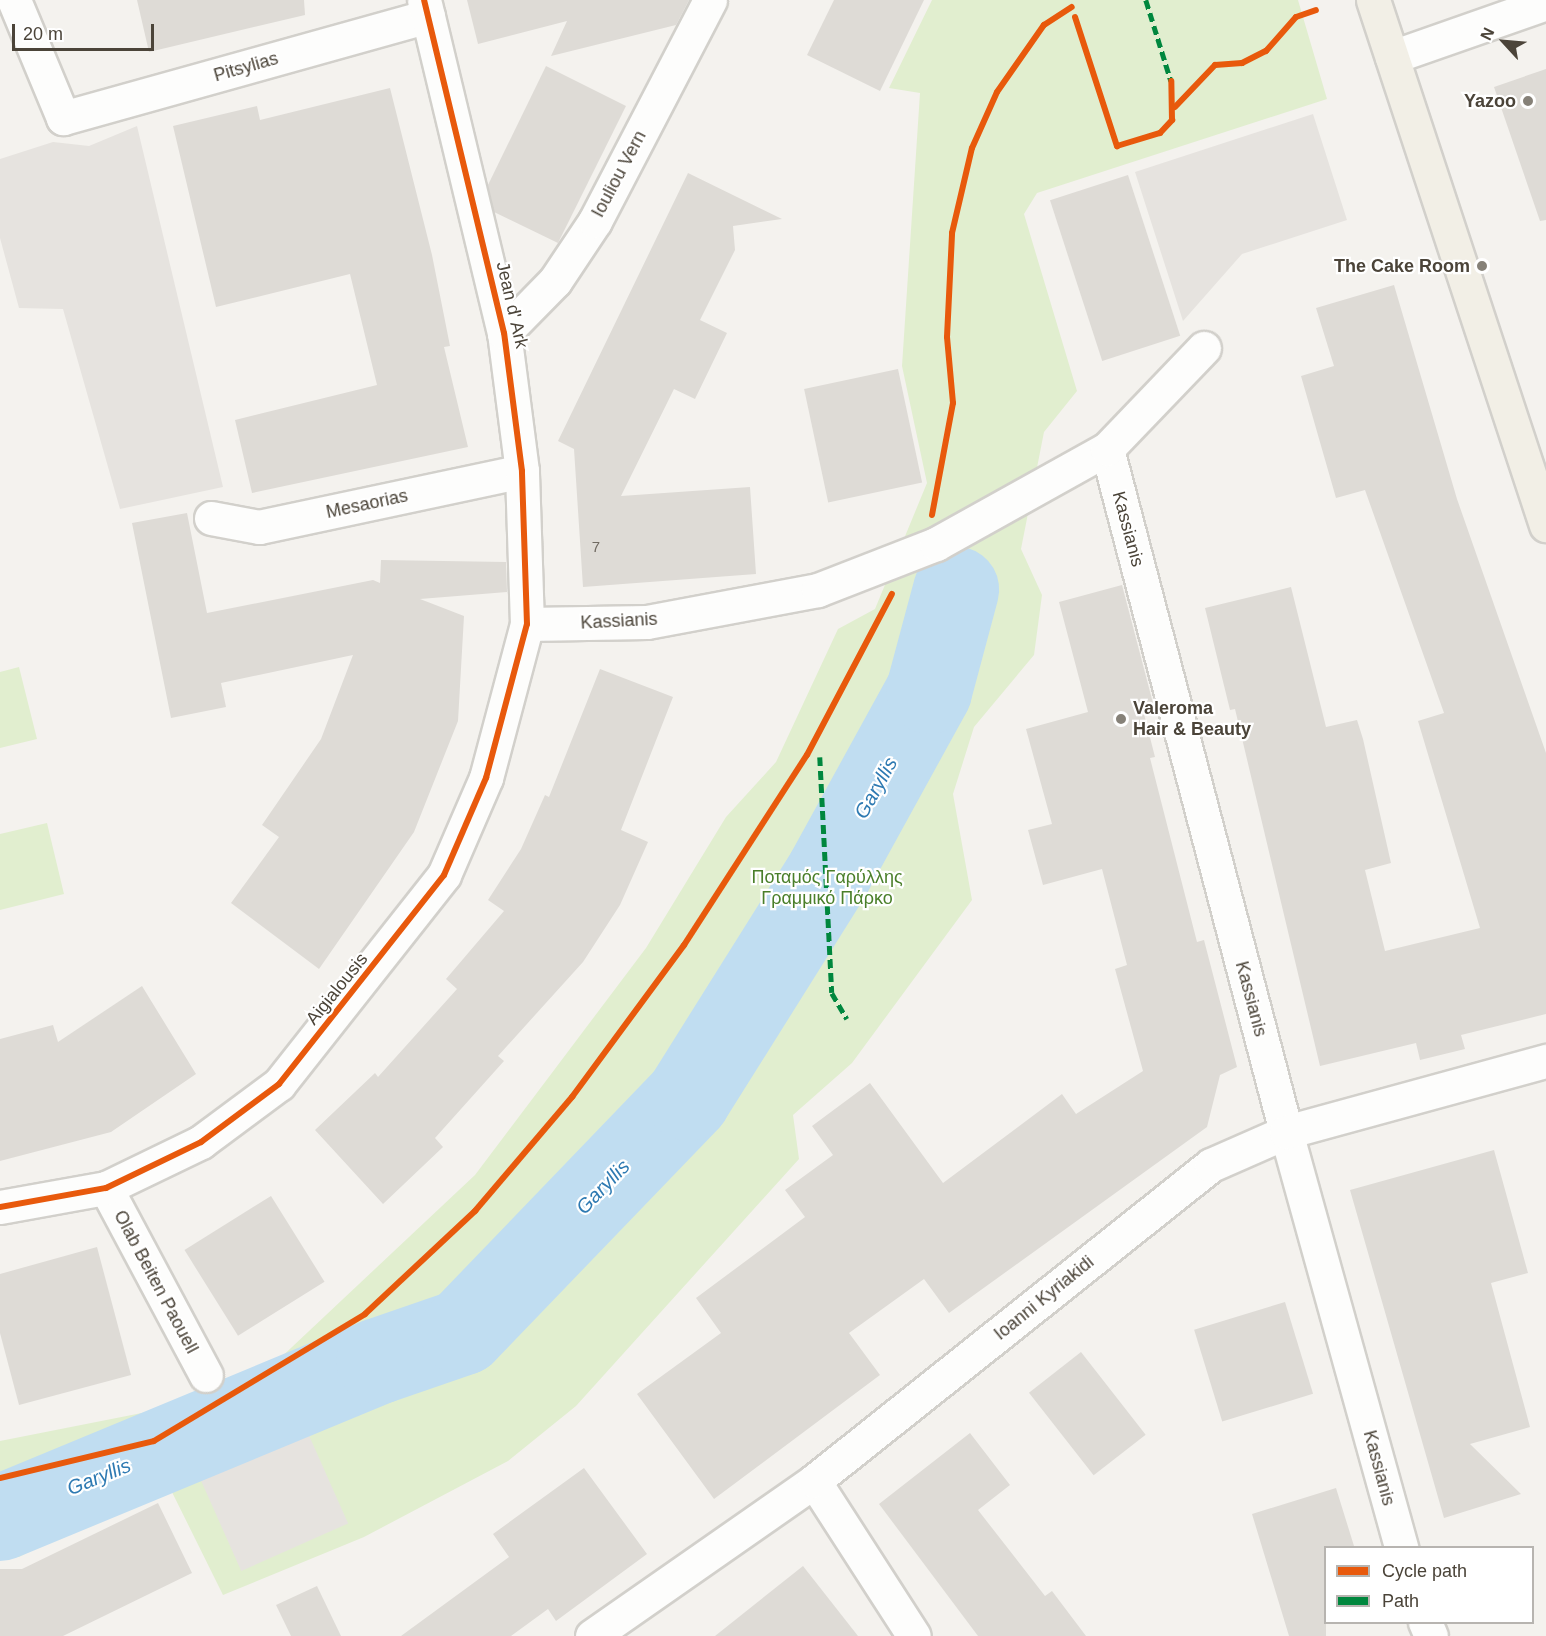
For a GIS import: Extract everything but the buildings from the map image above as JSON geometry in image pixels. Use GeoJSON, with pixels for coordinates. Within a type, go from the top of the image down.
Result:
{"type":"FeatureCollection","features":[{"type":"Feature","properties":{"kind":"main road"},"geometry":{"type":"LineString","coordinates":[[1372,0],[1546,525]]}},
{"type":"Feature","properties":{"kind":"street","name":"Pitsylias"},"geometry":{"type":"LineString","coordinates":[[14,0],[63,118],[426,8]]}},
{"type":"Feature","properties":{"kind":"street","name":"Iouliou Vern"},"geometry":{"type":"LineString","coordinates":[[504,333],[555,281],[595,221],[711,0]]}},
{"type":"Feature","properties":{"kind":"street"},"geometry":{"type":"LineString","coordinates":[[1392,57],[1546,3]]}},
{"type":"Feature","properties":{"kind":"street","name":"Jean d' Ark"},"geometry":{"type":"LineString","coordinates":[[426,8],[504,333],[522,471],[527,624]]}},
{"type":"Feature","properties":{"kind":"street","name":"Kassianis"},"geometry":{"type":"LineString","coordinates":[[527,624],[647,622],[818,590],[936,544],[1107,449],[1204,348]]}},
{"type":"Feature","properties":{"kind":"street","name":"Kassianis"},"geometry":{"type":"LineString","coordinates":[[1107,449],[1286,1132],[1400,1546]]}},
{"type":"Feature","properties":{"kind":"street","name":"Mesaorias"},"geometry":{"type":"LineString","coordinates":[[211,518],[259,527],[522,471]]}},
{"type":"Feature","properties":{"kind":"street","name":"Aigialousis"},"geometry":{"type":"LineString","coordinates":[[0,1207],[106,1188],[201,1142],[279,1084],[444,875],[486,778],[527,624]]}},
{"type":"Feature","properties":{"kind":"street","name":"Ioanni Kyriakidi"},"geometry":{"type":"LineString","coordinates":[[592,1636],[814,1481],[1211,1165],[1286,1132],[1546,1061]]}},
{"type":"Feature","properties":{"kind":"street","name":"Olab Beiten Paouell"},"geometry":{"type":"LineString","coordinates":[[106,1188],[206,1375]]}},
{"type":"Feature","properties":{"kind":"street"},"geometry":{"type":"LineString","coordinates":[[814,1481],[914,1636]]}},
{"type":"Feature","properties":{"kind":"green space","name":"Ποταμός Γαρύλλης Γραμμικό Πάρκο"},"geometry":{"type":"Polygon","coordinates":[[[932,0],[1298,0],[1327,99],[1037,193],[1024,214],[1077,391],[1044,432],[1021,549],[1042,595],[1034,655],[974,727],[953,794],[972,900],[852,1063],[793,1115],[799,1159],[576,1406],[508,1461],[364,1537],[223,1595],[166,1480],[19,1557],[0,1557],[0,1441],[243,1393],[475,1175],[646,948],[726,817],[776,762],[838,629],[875,609],[927,483],[902,366],[920,93],[889,88],[932,0]]]}},
{"type":"Feature","properties":{"kind":"green space"},"geometry":{"type":"Polygon","coordinates":[[[19,667],[37,739],[0,748],[0,672],[19,667]]]}},
{"type":"Feature","properties":{"kind":"green space"},"geometry":{"type":"Polygon","coordinates":[[[47,823],[64,894],[0,910],[0,834],[47,823]]]}},
{"type":"Feature","properties":{"kind":"shaded area"},"geometry":{"type":"Polygon","coordinates":[[[1313,114],[1347,220],[1242,254],[1183,321],[1135,172],[1313,114]]]}},
{"type":"Feature","properties":{"kind":"shaded area"},"geometry":{"type":"Polygon","coordinates":[[[137,126],[223,487],[120,509],[63,309],[19,308],[0,238],[0,159],[53,142],[89,146],[137,126]]]}},
{"type":"Feature","properties":{"kind":"shaded area"},"geometry":{"type":"Polygon","coordinates":[[[303,1422],[348,1523],[241,1571],[196,1470],[303,1422]]]}},
{"type":"Feature","properties":{"kind":"waterway","name":"Garyllis"},"geometry":{"type":"LineString","coordinates":[[0,1518],[379,1361],[463,1332],[688,1098],[829,873],[929,691],[956,590]]}},
{"type":"Feature","properties":{"kind":"marked path"},"geometry":{"type":"LineString","coordinates":[[1146,0],[1171,81]]}},
{"type":"Feature","properties":{"kind":"marked path"},"geometry":{"type":"LineString","coordinates":[[820,757],[832,993],[847,1019]]}},
{"type":"Feature","properties":{"kind":"cycle path"},"geometry":{"type":"LineString","coordinates":[[0,1207],[106,1188],[201,1142],[279,1084],[444,875],[486,778],[527,624],[522,471],[504,333],[424,0]]}},
{"type":"Feature","properties":{"kind":"cycle path"},"geometry":{"type":"LineString","coordinates":[[932,515],[953,403],[947,337],[952,233],[972,148],[997,92],[1044,25],[1072,7]]}},
{"type":"Feature","properties":{"kind":"cycle path"},"geometry":{"type":"LineString","coordinates":[[1175,107],[1215,65],[1242,63],[1266,51],[1296,17],[1316,10]]}},
{"type":"Feature","properties":{"kind":"cycle path"},"geometry":{"type":"LineString","coordinates":[[1075,17],[1117,146],[1160,133],[1172,120],[1171,81]]}},
{"type":"Feature","properties":{"kind":"cycle path"},"geometry":{"type":"LineString","coordinates":[[0,1478],[154,1441],[365,1314],[475,1211],[572,1097],[684,945],[807,755],[892,594]]}},
{"type":"Feature","properties":{"kind":"place","name":"Yazoo"},"geometry":{"type":"Point","coordinates":[1528,101]}},
{"type":"Feature","properties":{"kind":"place","name":"The Cake Room"},"geometry":{"type":"Point","coordinates":[1482,266]}},
{"type":"Feature","properties":{"kind":"place","name":"Valeroma Hair & Beauty"},"geometry":{"type":"Point","coordinates":[1121,719]}}]}
